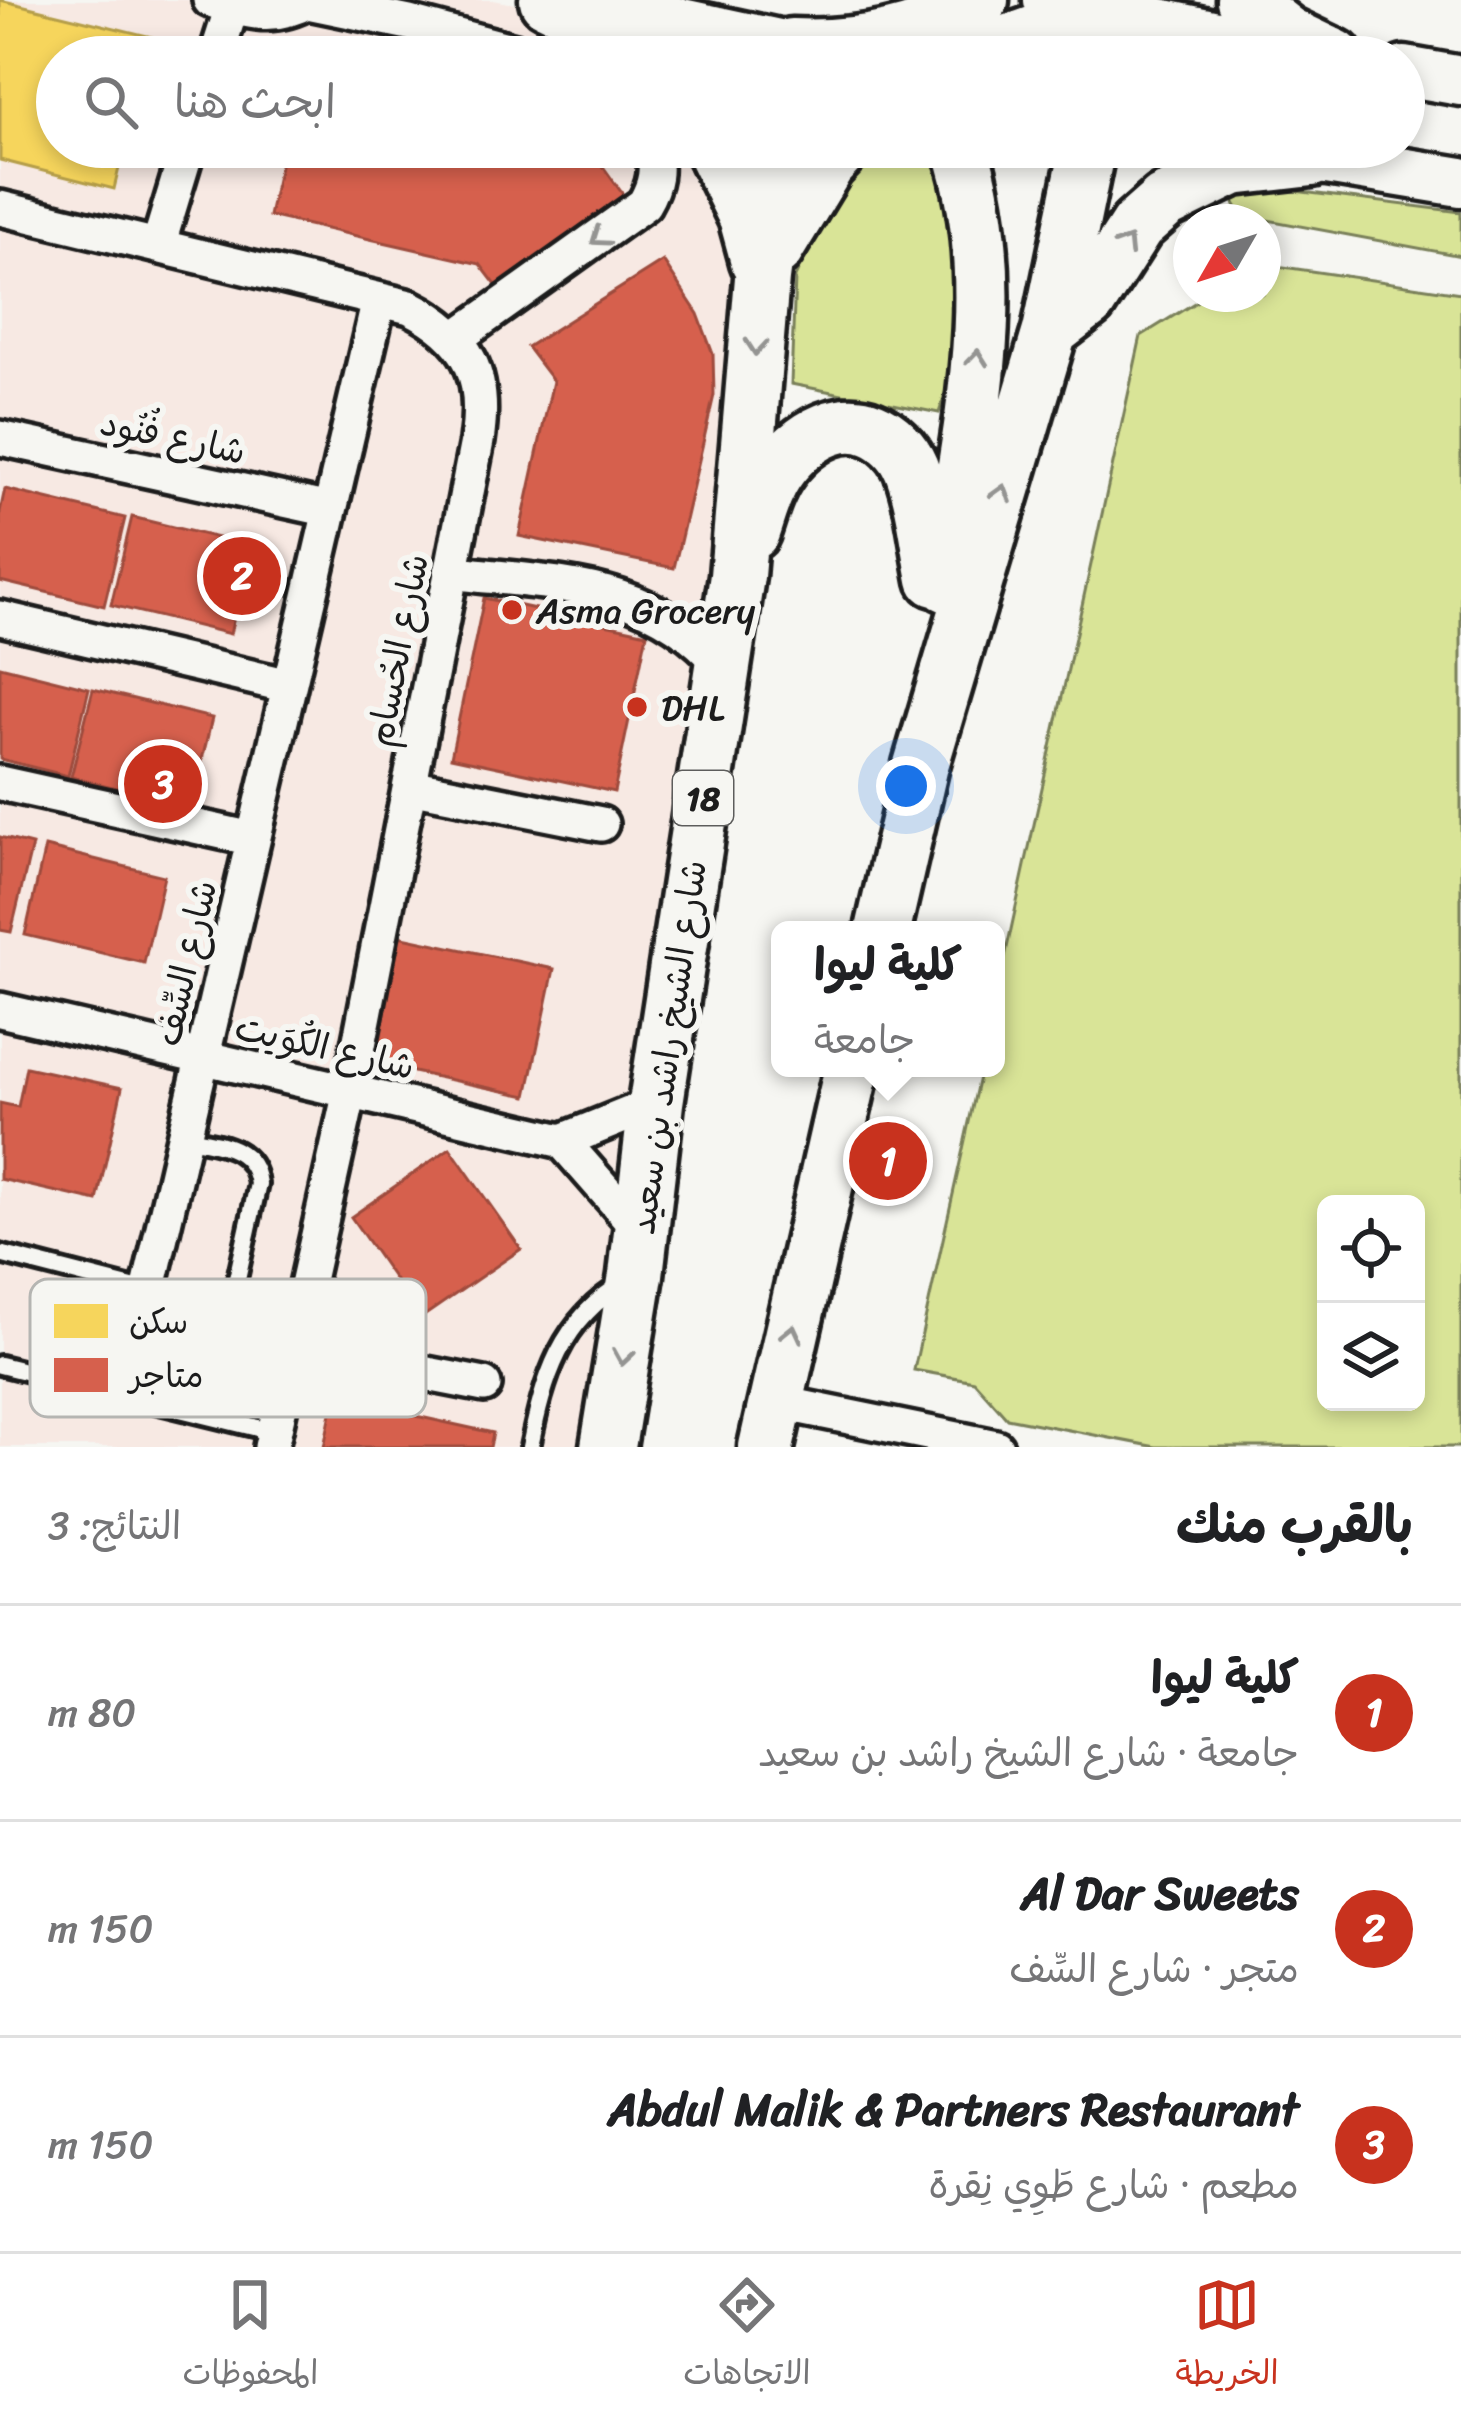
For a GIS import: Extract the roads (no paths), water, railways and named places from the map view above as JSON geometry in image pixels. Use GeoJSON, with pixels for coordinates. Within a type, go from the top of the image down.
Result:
{"type":"FeatureCollection","features":[{"type":"Feature","properties":{"kind":"main road"},"geometry":{"type":"LineString","coordinates":[[547,0],[609,36]]}},
{"type":"Feature","properties":{"kind":"main road"},"geometry":{"type":"LineString","coordinates":[[576,0],[782,36]]}},
{"type":"Feature","properties":{"kind":"main road"},"geometry":{"type":"LineString","coordinates":[[896,31],[935,25],[980,0]]}},
{"type":"Feature","properties":{"kind":"main road"},"geometry":{"type":"LineString","coordinates":[[1244,0],[1291,36]]}},
{"type":"Feature","properties":{"kind":"main road"},"geometry":{"type":"LineString","coordinates":[[1029,23],[1108,23],[1191,36]]}},
{"type":"Feature","properties":{"kind":"main road"},"geometry":{"type":"LineString","coordinates":[[1425,75],[1461,81]]}},
{"type":"Feature","properties":{"kind":"main road"},"geometry":{"type":"LineString","coordinates":[[722,168],[746,217],[762,278]]}},
{"type":"Feature","properties":{"kind":"main road","name":"شارع الشيخ راشد بن سعيد"},"geometry":{"type":"LineString","coordinates":[[608,1447],[737,575],[762,278],[776,168]]}},
{"type":"Feature","properties":{"kind":"main road"},"geometry":{"type":"LineString","coordinates":[[762,278],[790,220],[825,168]]}},
{"type":"Feature","properties":{"kind":"main road"},"geometry":{"type":"LineString","coordinates":[[921,765],[984,294],[981,230],[965,168]]}},
{"type":"Feature","properties":{"kind":"main road"},"geometry":{"type":"LineString","coordinates":[[885,921],[921,765],[1050,331],[1084,168]]}},
{"type":"Feature","properties":{"kind":"main road"},"geometry":{"type":"LineString","coordinates":[[1050,331],[1089,301],[1137,226],[1164,202],[1233,168]]}},
{"type":"Feature","properties":{"kind":"main road"},"geometry":{"type":"LineString","coordinates":[[1370,168],[1461,182]]}},
{"type":"Feature","properties":{"kind":"main road"},"geometry":{"type":"LineString","coordinates":[[737,575],[769,483],[805,441],[829,428],[856,422],[883,433],[911,469],[942,610]]}},
{"type":"Feature","properties":{"kind":"main road"},"geometry":{"type":"LineString","coordinates":[[771,1424],[850,1077]]}},
{"type":"Feature","properties":{"kind":"street"},"geometry":{"type":"LineString","coordinates":[[218,36],[221,3],[271,15],[309,1],[458,36]]}},
{"type":"Feature","properties":{"kind":"street"},"geometry":{"type":"LineString","coordinates":[[158,246],[182,168]]}},
{"type":"Feature","properties":{"kind":"street"},"geometry":{"type":"LineString","coordinates":[[0,208],[410,307],[456,338],[644,203],[654,186],[655,168]]}},
{"type":"Feature","properties":{"kind":"street","name":"شارع السِّف"},"geometry":{"type":"LineString","coordinates":[[151,1279],[379,300]]}},
{"type":"Feature","properties":{"kind":"street","name":"شارع الحُسام"},"geometry":{"type":"LineString","coordinates":[[308,1279],[350,1091],[482,404],[475,369],[456,338]]}},
{"type":"Feature","properties":{"kind":"street","name":"شارع فُنُود"},"geometry":{"type":"LineString","coordinates":[[0,438],[330,510]]}},
{"type":"Feature","properties":{"kind":"street"},"geometry":{"type":"LineString","coordinates":[[451,572],[589,589],[640,602],[686,629],[723,667]]}},
{"type":"Feature","properties":{"kind":"street"},"geometry":{"type":"LineString","coordinates":[[0,618],[289,686]]}},
{"type":"Feature","properties":{"kind":"street"},"geometry":{"type":"LineString","coordinates":[[0,783],[254,839]]}},
{"type":"Feature","properties":{"kind":"street"},"geometry":{"type":"LineString","coordinates":[[410,786],[602,824]]}},
{"type":"Feature","properties":{"kind":"street","name":"شارع الكُوَيت"},"geometry":{"type":"LineString","coordinates":[[0,1010],[562,1141]]}},
{"type":"Feature","properties":{"kind":"street"},"geometry":{"type":"LineString","coordinates":[[638,1252],[562,1141],[656,1102]]}},
{"type":"Feature","properties":{"kind":"street"},"geometry":{"type":"LineString","coordinates":[[426,1373],[484,1384]]}},
{"type":"Feature","properties":{"kind":"street"},"geometry":{"type":"LineString","coordinates":[[771,1424],[996,1447]]}},
{"type":"Feature","properties":{"kind":"lane"},"geometry":{"type":"LineString","coordinates":[[184,1137],[235,1148],[256,1173],[256,1195],[237,1279]]}},
{"type":"Feature","properties":{"kind":"lane"},"geometry":{"type":"LineString","coordinates":[[530,1447],[542,1388],[567,1334],[638,1252]]}},
{"type":"Feature","properties":{"kind":"lane"},"geometry":{"type":"LineString","coordinates":[[0,1254],[97,1279]]}},
{"type":"Feature","properties":{"kind":"lane"},"geometry":{"type":"LineString","coordinates":[[0,1365],[30,1372]]}},
{"type":"Feature","properties":{"kind":"lane"},"geometry":{"type":"LineString","coordinates":[[215,1417],[272,1439]]}},
{"type":"Feature","properties":{"kind":"place","name":"Al Dar Sweets"},"geometry":{"type":"Point","coordinates":[242,576]}},
{"type":"Feature","properties":{"kind":"place","name":"Asma Grocery"},"geometry":{"type":"Point","coordinates":[512,610]}},
{"type":"Feature","properties":{"kind":"place","name":"DHL"},"geometry":{"type":"Point","coordinates":[637,707]}},
{"type":"Feature","properties":{"kind":"place","name":"Abdul Malik & Partners Restaurant"},"geometry":{"type":"Point","coordinates":[163,784]}},
{"type":"Feature","properties":{"kind":"place","name":"كلية ليوا"},"geometry":{"type":"Point","coordinates":[888,1161]}}]}
